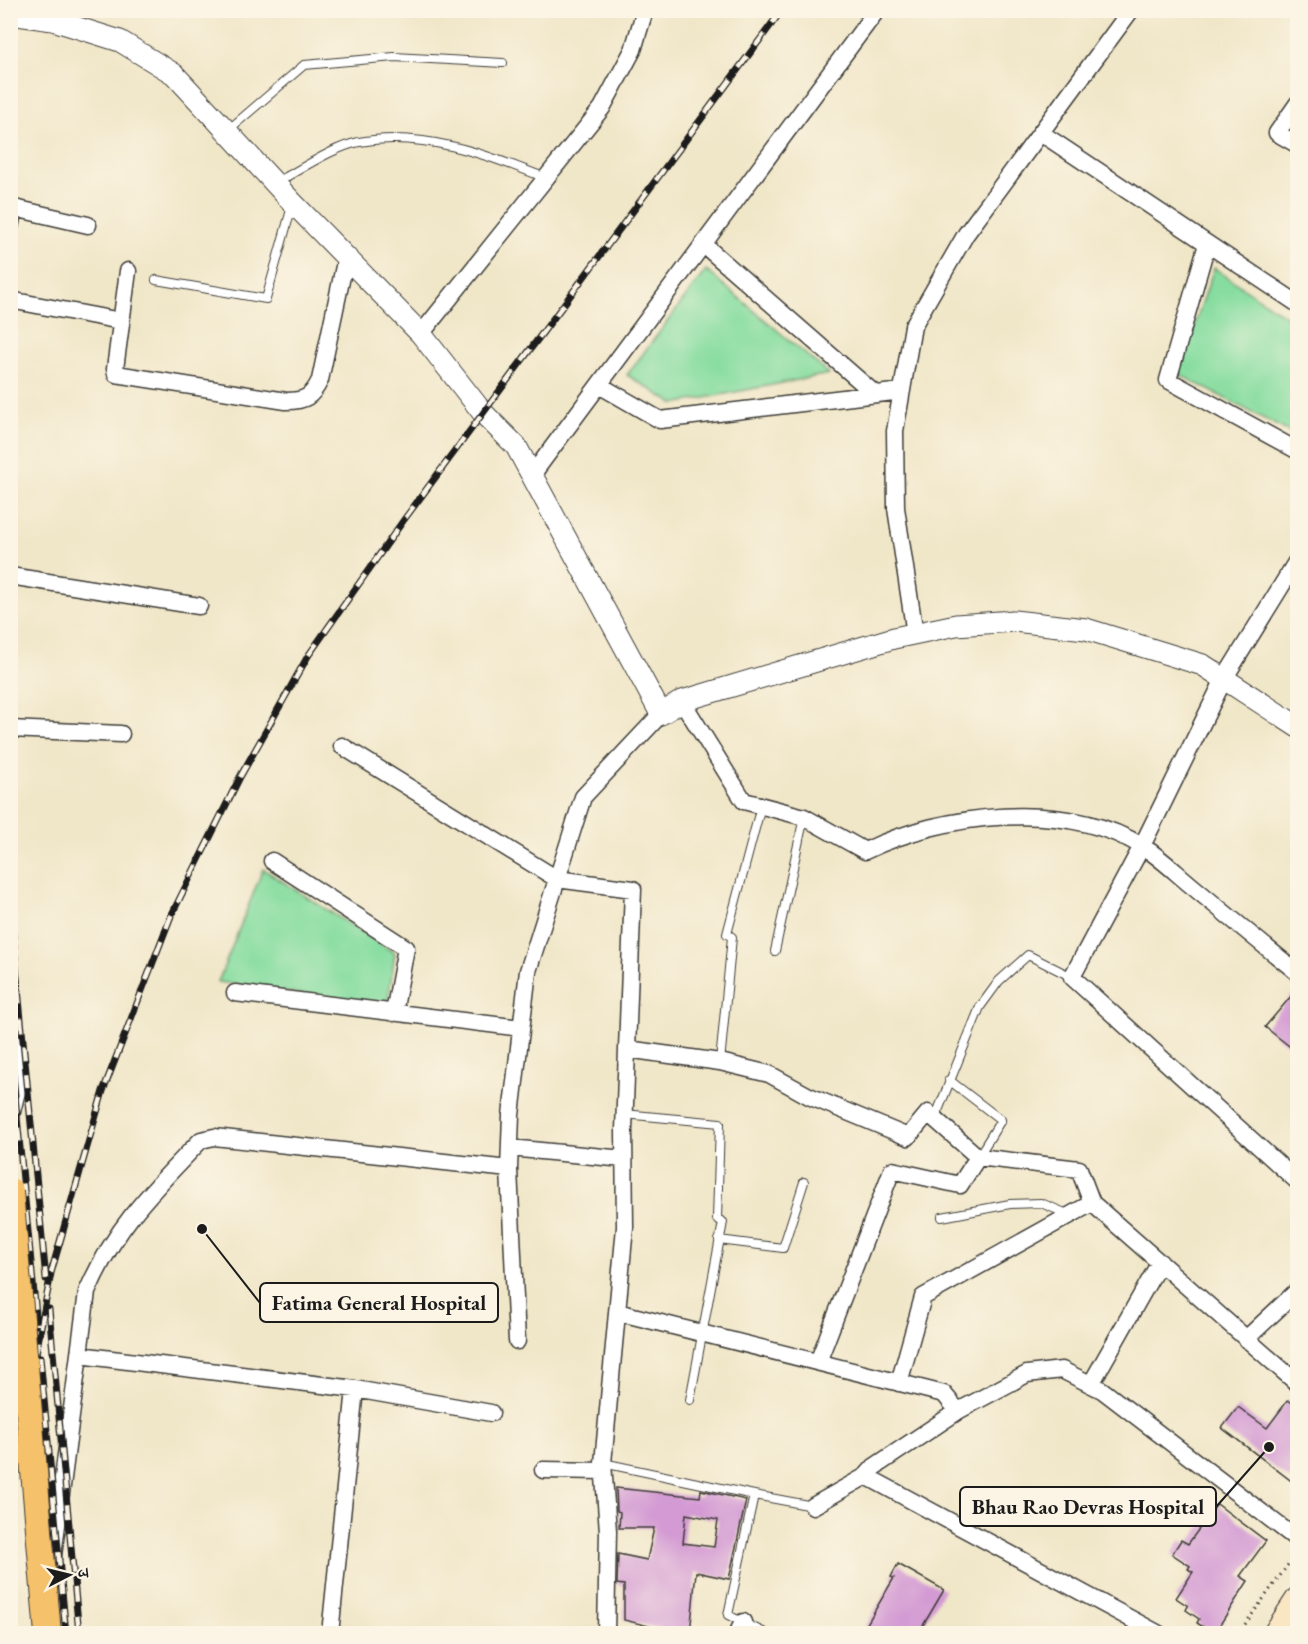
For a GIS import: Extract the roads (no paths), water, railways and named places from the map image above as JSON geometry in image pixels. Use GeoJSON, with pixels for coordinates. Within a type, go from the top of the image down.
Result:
{"type":"FeatureCollection","features":[{"type":"Feature","properties":{"kind":"main road"},"geometry":{"type":"LineString","coordinates":[[10,1191],[48,1634]]}},
{"type":"Feature","properties":{"kind":"main road"},"geometry":{"type":"LineString","coordinates":[[1275,1634],[1298,1599]]}},
{"type":"Feature","properties":{"kind":"main road"},"geometry":{"type":"LineString","coordinates":[[1290,1634],[1298,1623]]}},
{"type":"Feature","properties":{"kind":"street"},"geometry":{"type":"LineString","coordinates":[[422,333],[602,108],[633,50],[645,10]]}},
{"type":"Feature","properties":{"kind":"street"},"geometry":{"type":"LineString","coordinates":[[532,476],[877,10]]}},
{"type":"Feature","properties":{"kind":"street"},"geometry":{"type":"LineString","coordinates":[[915,634],[896,508],[895,431],[914,326],[966,234],[1131,10]]}},
{"type":"Feature","properties":{"kind":"street"},"geometry":{"type":"LineString","coordinates":[[10,14],[53,20],[120,41],[174,74],[293,203],[422,333],[483,413],[516,446],[661,714]]}},
{"type":"Feature","properties":{"kind":"street"},"geometry":{"type":"LineString","coordinates":[[1298,103],[1277,133],[1298,145]]}},
{"type":"Feature","properties":{"kind":"street"},"geometry":{"type":"LineString","coordinates":[[1041,133],[1298,304]]}},
{"type":"Feature","properties":{"kind":"street"},"geometry":{"type":"LineString","coordinates":[[10,227],[12,208],[88,225]]}},
{"type":"Feature","properties":{"kind":"street"},"geometry":{"type":"LineString","coordinates":[[704,244],[875,394]]}},
{"type":"Feature","properties":{"kind":"street"},"geometry":{"type":"LineString","coordinates":[[1207,244],[1168,380],[1298,451]]}},
{"type":"Feature","properties":{"kind":"street"},"geometry":{"type":"LineString","coordinates":[[128,271],[116,374],[286,401],[303,401],[314,393],[320,380],[346,257]]}},
{"type":"Feature","properties":{"kind":"street"},"geometry":{"type":"LineString","coordinates":[[10,300],[121,321]]}},
{"type":"Feature","properties":{"kind":"street"},"geometry":{"type":"LineString","coordinates":[[599,385],[660,420],[902,391]]}},
{"type":"Feature","properties":{"kind":"street"},"geometry":{"type":"LineString","coordinates":[[1298,559],[1224,679],[1142,846],[1072,977],[1298,1182]]}},
{"type":"Feature","properties":{"kind":"street"},"geometry":{"type":"LineString","coordinates":[[10,576],[200,606]]}},
{"type":"Feature","properties":{"kind":"street"},"geometry":{"type":"LineString","coordinates":[[517,1341],[509,1169],[511,1115],[528,971],[584,797],[661,714],[682,701],[915,634],[956,625],[1014,621],[1086,629],[1203,665],[1298,727]]}},
{"type":"Feature","properties":{"kind":"street"},"geometry":{"type":"LineString","coordinates":[[682,701],[744,801],[804,817],[865,851],[898,836],[965,819],[1029,816],[1086,823],[1142,846],[1298,973]]}},
{"type":"Feature","properties":{"kind":"street"},"geometry":{"type":"LineString","coordinates":[[10,729],[121,734]]}},
{"type":"Feature","properties":{"kind":"street"},"geometry":{"type":"LineString","coordinates":[[342,746],[557,879],[633,889],[624,1114],[625,1227],[603,1467],[608,1531],[606,1634]]}},
{"type":"Feature","properties":{"kind":"street"},"geometry":{"type":"LineString","coordinates":[[272,861],[406,948],[394,1012]]}},
{"type":"Feature","properties":{"kind":"street"},"geometry":{"type":"LineString","coordinates":[[235,993],[521,1028]]}},
{"type":"Feature","properties":{"kind":"street"},"geometry":{"type":"LineString","coordinates":[[10,1013],[18,1087],[10,1120]]}},
{"type":"Feature","properties":{"kind":"street"},"geometry":{"type":"LineString","coordinates":[[627,1049],[720,1062],[769,1074],[809,1096],[908,1137],[928,1113],[978,1157],[1079,1169],[1092,1203],[1298,1384]]}},
{"type":"Feature","properties":{"kind":"street"},"geometry":{"type":"LineString","coordinates":[[35,1634],[53,1566],[87,1292],[102,1258],[134,1210],[201,1140],[214,1137],[509,1169]]}},
{"type":"Feature","properties":{"kind":"street"},"geometry":{"type":"LineString","coordinates":[[510,1148],[624,1159]]}},
{"type":"Feature","properties":{"kind":"street"},"geometry":{"type":"LineString","coordinates":[[818,1362],[892,1170],[960,1185],[978,1157]]}},
{"type":"Feature","properties":{"kind":"street"},"geometry":{"type":"LineString","coordinates":[[899,1383],[923,1297],[1092,1203]]}},
{"type":"Feature","properties":{"kind":"street"},"geometry":{"type":"LineString","coordinates":[[1091,1384],[1160,1262]]}},
{"type":"Feature","properties":{"kind":"street"},"geometry":{"type":"LineString","coordinates":[[1246,1339],[1298,1290]]}},
{"type":"Feature","properties":{"kind":"street"},"geometry":{"type":"LineString","coordinates":[[617,1312],[944,1394],[958,1411]]}},
{"type":"Feature","properties":{"kind":"street"},"geometry":{"type":"LineString","coordinates":[[80,1354],[355,1389],[491,1413]]}},
{"type":"Feature","properties":{"kind":"street"},"geometry":{"type":"LineString","coordinates":[[813,1506],[866,1476],[874,1467],[958,1411],[1027,1374],[1062,1370],[1102,1390],[1298,1540]]}},
{"type":"Feature","properties":{"kind":"street"},"geometry":{"type":"LineString","coordinates":[[330,1634],[355,1389]]}},
{"type":"Feature","properties":{"kind":"street"},"geometry":{"type":"LineString","coordinates":[[543,1470],[603,1467]]}},
{"type":"Feature","properties":{"kind":"street"},"geometry":{"type":"LineString","coordinates":[[866,1476],[1160,1634]]}},
{"type":"Feature","properties":{"kind":"street"},"geometry":{"type":"LineString","coordinates":[[53,1566],[59,1634]]}},
{"type":"Feature","properties":{"kind":"lane"},"geometry":{"type":"LineString","coordinates":[[227,132],[304,64],[394,57],[503,63]]}},
{"type":"Feature","properties":{"kind":"lane"},"geometry":{"type":"LineString","coordinates":[[275,183],[358,142],[422,140],[482,153],[546,178]]}},
{"type":"Feature","properties":{"kind":"lane"},"geometry":{"type":"LineString","coordinates":[[156,280],[266,299],[293,203]]}},
{"type":"Feature","properties":{"kind":"lane"},"geometry":{"type":"LineString","coordinates":[[720,1062],[732,937],[727,934],[761,806]]}},
{"type":"Feature","properties":{"kind":"lane"},"geometry":{"type":"LineString","coordinates":[[775,951],[804,817]]}},
{"type":"Feature","properties":{"kind":"lane"},"geometry":{"type":"LineString","coordinates":[[935,1118],[980,1007],[999,981],[1028,955],[1072,977]]}},
{"type":"Feature","properties":{"kind":"lane"},"geometry":{"type":"LineString","coordinates":[[949,1080],[1001,1120],[978,1157]]}},
{"type":"Feature","properties":{"kind":"lane"},"geometry":{"type":"LineString","coordinates":[[624,1114],[720,1123],[717,1220],[723,1222],[690,1400]]}},
{"type":"Feature","properties":{"kind":"lane"},"geometry":{"type":"LineString","coordinates":[[719,1240],[783,1248],[804,1182]]}},
{"type":"Feature","properties":{"kind":"lane"},"geometry":{"type":"LineString","coordinates":[[942,1217],[1010,1204],[1041,1203],[1070,1215]]}},
{"type":"Feature","properties":{"kind":"lane"},"geometry":{"type":"LineString","coordinates":[[603,1467],[813,1506]]}},
{"type":"Feature","properties":{"kind":"lane"},"geometry":{"type":"LineString","coordinates":[[754,1495],[728,1615],[740,1628],[766,1634]]}},
{"type":"Feature","properties":{"kind":"railway"},"geometry":{"type":"LineString","coordinates":[[10,1493],[51,1273],[103,1091],[171,916],[240,777],[308,656],[403,521],[782,10]]}},
{"type":"Feature","properties":{"kind":"railway"},"geometry":{"type":"LineString","coordinates":[[10,906],[46,1279]]}},
{"type":"Feature","properties":{"kind":"railway"},"geometry":{"type":"LineString","coordinates":[[10,1044],[37,1325]]}},
{"type":"Feature","properties":{"kind":"railway"},"geometry":{"type":"LineString","coordinates":[[49,1309],[79,1634]]}},
{"type":"Feature","properties":{"kind":"railway"},"geometry":{"type":"LineString","coordinates":[[40,1357],[66,1634]]}},
{"type":"Feature","properties":{"kind":"place","name":"Fatima General Hospital"},"geometry":{"type":"Point","coordinates":[202,1229]}},
{"type":"Feature","properties":{"kind":"place","name":"Bhau Rao Devras Hospital"},"geometry":{"type":"Point","coordinates":[1269,1447]}}]}
